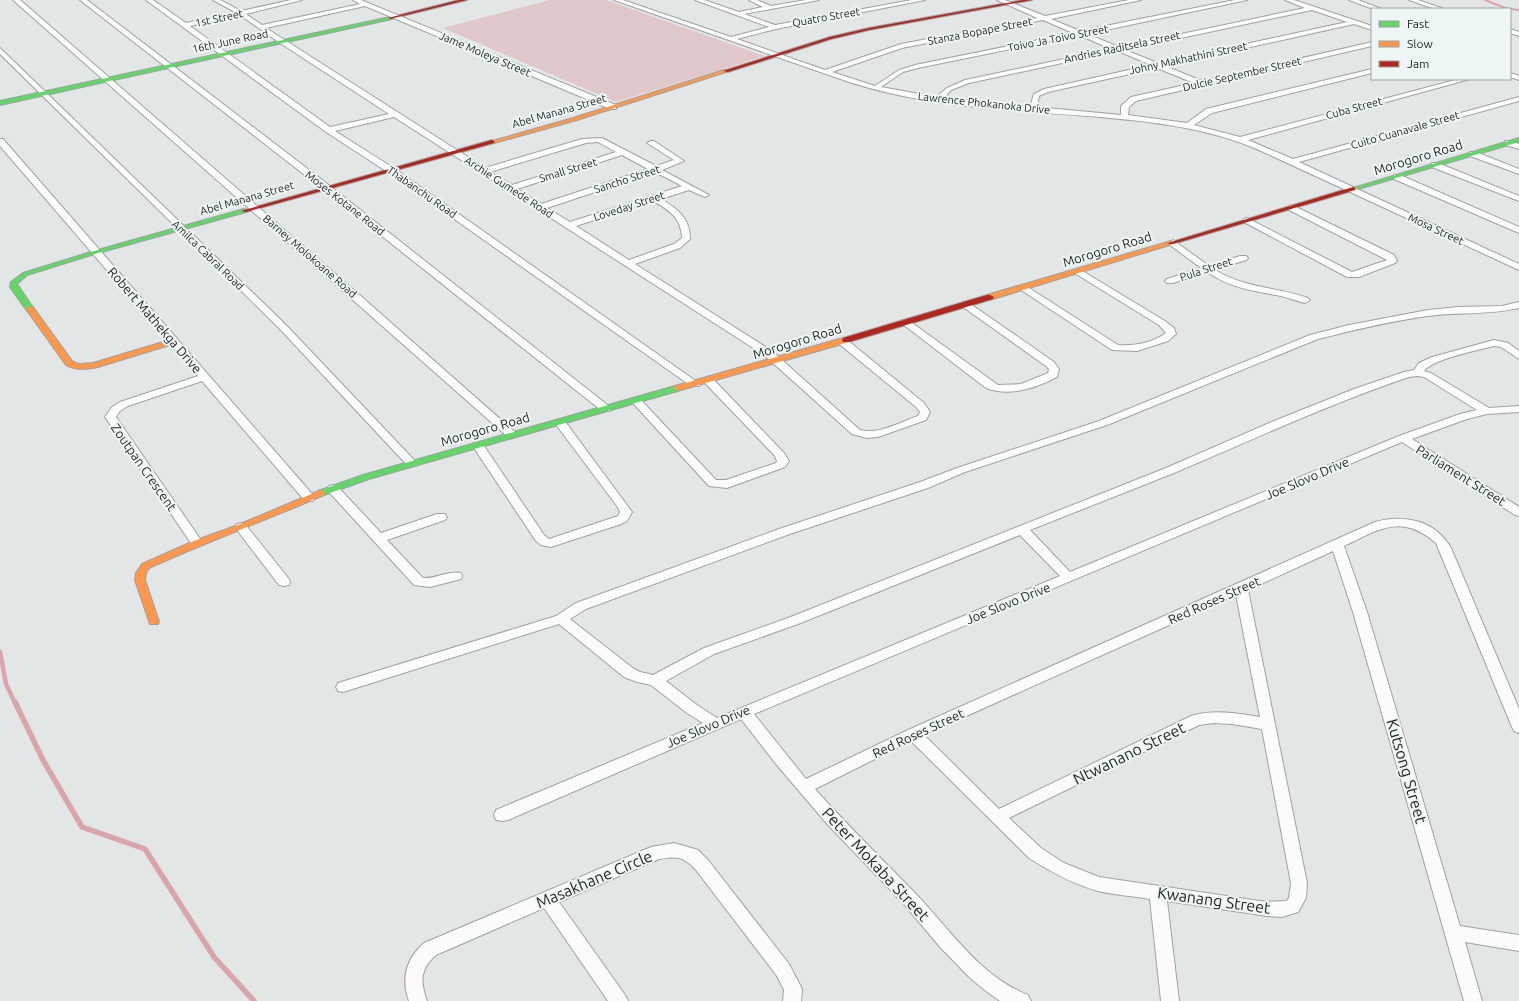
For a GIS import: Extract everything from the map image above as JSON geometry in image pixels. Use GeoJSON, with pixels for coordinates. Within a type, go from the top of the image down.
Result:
{"type":"FeatureCollection","features":[{"type":"Feature","properties":{"kind":"street","name":"Barney Molokoane Road"},"geometry":{"type":"LineString","coordinates":[[16,0],[255,208],[512,435]]}},
{"type":"Feature","properties":{"kind":"street","name":"Moses Kotane Road"},"geometry":{"type":"LineString","coordinates":[[83,0],[327,188],[606,409]]}},
{"type":"Feature","properties":{"kind":"street","name":"Thabanchu Road"},"geometry":{"type":"LineString","coordinates":[[149,0],[226,54],[329,130],[392,171],[695,384]]}},
{"type":"Feature","properties":{"kind":"street","name":"Archie Gumede Road"},"geometry":{"type":"LineString","coordinates":[[216,0],[241,13],[282,42],[485,170],[778,360],[852,430],[866,435],[878,434],[922,418],[925,412],[920,405],[842,340]]}},
{"type":"Feature","properties":{"kind":"street","name":"1st Street"},"geometry":{"type":"LineString","coordinates":[[185,25],[283,2],[299,0]]}},
{"type":"Feature","properties":{"kind":"street","name":"Jame Moleya Street"},"geometry":{"type":"LineString","coordinates":[[356,0],[613,107]]}},
{"type":"Feature","properties":{"kind":"street","name":"16th June Road"},"geometry":{"type":"LineString","coordinates":[[0,103],[398,17],[465,0]]}},
{"type":"Feature","properties":{"kind":"street","name":"Lawrence Phokanoka Drive"},"geometry":{"type":"LineString","coordinates":[[618,0],[825,72],[876,88],[938,99],[1124,117],[1189,125],[1241,139],[1352,190]]}},
{"type":"Feature","properties":{"kind":"street"},"geometry":{"type":"LineString","coordinates":[[698,0],[775,26]]}},
{"type":"Feature","properties":{"kind":"street"},"geometry":{"type":"LineString","coordinates":[[752,0],[770,8]]}},
{"type":"Feature","properties":{"kind":"street"},"geometry":{"type":"LineString","coordinates":[[739,14],[816,0]]}},
{"type":"Feature","properties":{"kind":"street","name":"Quatro Street"},"geometry":{"type":"LineString","coordinates":[[732,39],[775,26],[922,0]]}},
{"type":"Feature","properties":{"kind":"street","name":"Abel Manana Street"},"geometry":{"type":"LineString","coordinates":[[173,341],[90,366],[76,367],[68,364],[14,287],[14,283],[18,278],[25,274],[96,252],[392,171],[613,107],[851,32],[1005,2],[1030,0]]}},
{"type":"Feature","properties":{"kind":"street","name":"Stanza Bopape Street"},"geometry":{"type":"LineString","coordinates":[[825,72],[901,46],[1138,0]]}},
{"type":"Feature","properties":{"kind":"street","name":"Toivo Ja Toivo Street"},"geometry":{"type":"LineString","coordinates":[[876,88],[901,71],[917,66],[1244,0]]}},
{"type":"Feature","properties":{"kind":"street"},"geometry":{"type":"LineString","coordinates":[[1288,0],[1371,28]]}},
{"type":"Feature","properties":{"kind":"street"},"geometry":{"type":"LineString","coordinates":[[1352,0],[1376,8]]}},
{"type":"Feature","properties":{"kind":"street"},"geometry":{"type":"LineString","coordinates":[[1412,0],[1437,8]]}},
{"type":"Feature","properties":{"kind":"street"},"geometry":{"type":"LineString","coordinates":[[1005,2],[1200,83]]}},
{"type":"Feature","properties":{"kind":"street"},"geometry":{"type":"LineString","coordinates":[[260,27],[366,4]]}},
{"type":"Feature","properties":{"kind":"street","name":"Andries Raditsela Street"},"geometry":{"type":"LineString","coordinates":[[938,99],[960,82],[1312,8]]}},
{"type":"Feature","properties":{"kind":"street","name":"Johny Makhathini Street"},"geometry":{"type":"LineString","coordinates":[[1033,109],[1036,95],[1041,91],[1355,22]]}},
{"type":"Feature","properties":{"kind":"street","name":"Dulcie September Street"},"geometry":{"type":"LineString","coordinates":[[1124,117],[1125,106],[1134,100],[1200,83],[1371,44]]}},
{"type":"Feature","properties":{"kind":"street","name":"Amilca Cabral Road"},"geometry":{"type":"LineString","coordinates":[[0,50],[282,326],[412,464]]}},
{"type":"Feature","properties":{"kind":"street"},"geometry":{"type":"LineString","coordinates":[[1189,125],[1209,111],[1371,71]]}},
{"type":"Feature","properties":{"kind":"street","name":"Cuba Street"},"geometry":{"type":"LineString","coordinates":[[1241,139],[1463,80]]}},
{"type":"Feature","properties":{"kind":"street","name":"Cuito Cuanavale Street"},"geometry":{"type":"LineString","coordinates":[[1292,162],[1437,120],[1519,99]]}},
{"type":"Feature","properties":{"kind":"street"},"geometry":{"type":"LineString","coordinates":[[329,130],[396,114]]}},
{"type":"Feature","properties":{"kind":"street"},"geometry":{"type":"LineString","coordinates":[[485,170],[585,141],[599,140],[705,195]]}},
{"type":"Feature","properties":{"kind":"street","name":"Morogoro Road"},"geometry":{"type":"LineString","coordinates":[[154,622],[140,576],[142,570],[155,561],[309,498],[366,477],[778,360],[1519,140]]}},
{"type":"Feature","properties":{"kind":"street","name":"Robert Mathekga Drive"},"geometry":{"type":"LineString","coordinates":[[0,141],[309,498]]}},
{"type":"Feature","properties":{"kind":"street","name":"Sancho Street"},"geometry":{"type":"LineString","coordinates":[[541,207],[655,170],[680,160],[651,143]]}},
{"type":"Feature","properties":{"kind":"street"},"geometry":{"type":"LineString","coordinates":[[1508,143],[1519,147]]}},
{"type":"Feature","properties":{"kind":"street","name":"Small Street"},"geometry":{"type":"LineString","coordinates":[[512,188],[624,152]]}},
{"type":"Feature","properties":{"kind":"street"},"geometry":{"type":"LineString","coordinates":[[1473,154],[1519,172]]}},
{"type":"Feature","properties":{"kind":"street"},"geometry":{"type":"LineString","coordinates":[[1435,165],[1519,199]]}},
{"type":"Feature","properties":{"kind":"street"},"geometry":{"type":"LineString","coordinates":[[1397,177],[1519,230]]}},
{"type":"Feature","properties":{"kind":"street","name":"Loveday Street"},"geometry":{"type":"LineString","coordinates":[[570,225],[688,187]]}},
{"type":"Feature","properties":{"kind":"street","name":"Mosa Street"},"geometry":{"type":"LineString","coordinates":[[1352,190],[1519,267]]}},
{"type":"Feature","properties":{"kind":"street"},"geometry":{"type":"LineString","coordinates":[[628,264],[677,246],[686,239],[685,228],[681,216],[654,198]]}},
{"type":"Feature","properties":{"kind":"street"},"geometry":{"type":"LineString","coordinates":[[1246,221],[1350,275],[1356,275],[1392,261],[1391,257],[1292,208]]}},
{"type":"Feature","properties":{"kind":"street"},"geometry":{"type":"LineString","coordinates":[[1173,242],[1209,269],[1236,284],[1282,292],[1304,300]]}},
{"type":"Feature","properties":{"kind":"street","name":"Pula Street"},"geometry":{"type":"LineString","coordinates":[[1170,281],[1243,258]]}},
{"type":"Feature","properties":{"kind":"street"},"geometry":{"type":"LineString","coordinates":[[1023,288],[1116,348],[1133,349],[1164,339],[1171,334],[1170,330],[1162,323],[1078,272]]}},
{"type":"Feature","properties":{"kind":"street"},"geometry":{"type":"LineString","coordinates":[[905,322],[996,389],[1010,390],[1053,375],[1054,370],[1050,364],[966,305]]}},
{"type":"Feature","properties":{"kind":"street"},"geometry":{"type":"LineString","coordinates":[[343,686],[561,619],[581,606],[783,532],[924,485],[961,470],[1103,423],[1314,337],[1348,328],[1428,313],[1458,310],[1502,309],[1519,305]]}},
{"type":"Feature","properties":{"kind":"street"},"geometry":{"type":"LineString","coordinates":[[1417,373],[1423,365],[1436,359],[1494,343],[1504,345],[1519,356]]}},
{"type":"Feature","properties":{"kind":"street"},"geometry":{"type":"LineString","coordinates":[[655,680],[709,652],[793,621],[1176,467],[1278,423],[1408,374],[1417,373],[1432,378],[1487,411]]}},
{"type":"Feature","properties":{"kind":"street","name":"Zoutpan Crescent"},"geometry":{"type":"LineString","coordinates":[[197,543],[110,417],[116,409],[124,404],[204,377]]}},
{"type":"Feature","properties":{"kind":"street"},"geometry":{"type":"LineString","coordinates":[[636,401],[713,483],[727,484],[781,465],[783,462],[780,455],[708,380]]}},
{"type":"Feature","properties":{"kind":"street","name":"Joe Slovo Drive"},"geometry":{"type":"LineString","coordinates":[[502,815],[714,723],[1069,578],[1403,438],[1456,419],[1487,411],[1519,408]]}},
{"type":"Feature","properties":{"kind":"street"},"geometry":{"type":"LineString","coordinates":[[478,445],[544,542],[551,543],[623,518],[626,512],[622,505],[560,422]]}},
{"type":"Feature","properties":{"kind":"street","name":"Parliament Street"},"geometry":{"type":"LineString","coordinates":[[1403,438],[1519,512]]}},
{"type":"Feature","properties":{"kind":"street"},"geometry":{"type":"LineString","coordinates":[[333,489],[419,582],[430,583],[456,576]]}},
{"type":"Feature","properties":{"kind":"street"},"geometry":{"type":"LineString","coordinates":[[379,538],[441,517]]}},
{"type":"Feature","properties":{"kind":"street","name":"Red Roses Street"},"geometry":{"type":"LineString","coordinates":[[804,786],[913,734],[1241,588],[1337,542],[1390,522],[1404,522],[1417,525],[1433,534],[1441,541],[1450,556],[1519,726]]}},
{"type":"Feature","properties":{"kind":"street"},"geometry":{"type":"LineString","coordinates":[[241,527],[284,582]]}},
{"type":"Feature","properties":{"kind":"street"},"geometry":{"type":"LineString","coordinates":[[1022,528],[1069,578]]}},
{"type":"Feature","properties":{"kind":"street","name":"Kutsong Street"},"geometry":{"type":"LineString","coordinates":[[1337,542],[1363,619],[1474,1001]]}},
{"type":"Feature","properties":{"kind":"street","name":"Kwanang Street"},"geometry":{"type":"LineString","coordinates":[[913,734],[997,817],[1035,852],[1058,868],[1099,884],[1267,909],[1284,909],[1292,907],[1296,904],[1299,893],[1299,883],[1241,588]]}},
{"type":"Feature","properties":{"kind":"street"},"geometry":{"type":"LineString","coordinates":[[561,619],[630,673],[637,677],[655,680],[692,709],[714,723]]}},
{"type":"Feature","properties":{"kind":"street","name":"Peter Mokaba Street"},"geometry":{"type":"LineString","coordinates":[[744,712],[804,786],[847,835],[909,899],[970,966],[1010,999]]}},
{"type":"Feature","properties":{"kind":"street","name":"Ntwanano Street"},"geometry":{"type":"LineString","coordinates":[[997,817],[1196,720],[1217,718],[1268,724]]}},
{"type":"Feature","properties":{"kind":"street","name":"Masakhane Circle"},"geometry":{"type":"LineString","coordinates":[[418,1001],[414,990],[414,969],[422,955],[430,949],[548,900],[652,853],[666,850],[684,852],[692,855],[702,865],[776,959],[793,989],[792,1001]]}},
{"type":"Feature","properties":{"kind":"street"},"geometry":{"type":"LineString","coordinates":[[1158,893],[1170,1001]]}},
{"type":"Feature","properties":{"kind":"street"},"geometry":{"type":"LineString","coordinates":[[548,900],[619,1001]]}},
{"type":"Feature","properties":{"kind":"street"},"geometry":{"type":"LineString","coordinates":[[1454,933],[1519,943]]}},
{"type":"Feature","properties":{"kind":"shaded area"},"geometry":{"type":"Polygon","coordinates":[[[550,0],[606,0],[765,56],[616,102],[443,28],[550,0]]]}},
{"type":"Feature","properties":{"kind":"waterway"},"geometry":{"type":"LineString","coordinates":[[1485,0],[1505,8]]}},
{"type":"Feature","properties":{"kind":"waterway"},"geometry":{"type":"LineString","coordinates":[[1511,9],[1519,10]]}},
{"type":"Feature","properties":{"kind":"waterway"},"geometry":{"type":"LineString","coordinates":[[0,652],[6,684],[15,703]]}},
{"type":"Feature","properties":{"kind":"waterway"},"geometry":{"type":"LineString","coordinates":[[15,702],[43,760],[82,827],[145,849],[214,957],[254,1001]]}},
{"type":"Feature","properties":{"kind":"traffic: fast"},"geometry":{"type":"LineString","coordinates":[[0,103],[390,18]]}},
{"type":"Feature","properties":{"kind":"traffic: fast"},"geometry":{"type":"LineString","coordinates":[[1353,189],[1519,140]]}},
{"type":"Feature","properties":{"kind":"traffic: fast"},"geometry":{"type":"LineString","coordinates":[[30,309],[14,287],[13,283],[25,274],[96,252],[244,211]]}},
{"type":"Feature","properties":{"kind":"traffic: fast"},"geometry":{"type":"LineString","coordinates":[[321,493],[366,477],[678,388]]}},
{"type":"Feature","properties":{"kind":"traffic: slow"},"geometry":{"type":"LineString","coordinates":[[492,142],[575,119],[726,71]]}},
{"type":"Feature","properties":{"kind":"traffic: slow"},"geometry":{"type":"LineString","coordinates":[[990,297],[1171,243]]}},
{"type":"Feature","properties":{"kind":"traffic: slow"},"geometry":{"type":"LineString","coordinates":[[30,309],[69,363],[78,367],[95,365],[173,341]]}},
{"type":"Feature","properties":{"kind":"traffic: slow"},"geometry":{"type":"LineString","coordinates":[[678,388],[846,340]]}},
{"type":"Feature","properties":{"kind":"traffic: slow"},"geometry":{"type":"LineString","coordinates":[[154,622],[140,580],[141,573],[145,566],[197,543],[241,527],[321,493]]}},
{"type":"Feature","properties":{"kind":"traffic: jam"},"geometry":{"type":"LineString","coordinates":[[390,18],[465,0]]}},
{"type":"Feature","properties":{"kind":"traffic: jam"},"geometry":{"type":"LineString","coordinates":[[726,71],[830,38],[869,29],[1030,0]]}},
{"type":"Feature","properties":{"kind":"traffic: jam"},"geometry":{"type":"LineString","coordinates":[[244,211],[492,142]]}},
{"type":"Feature","properties":{"kind":"traffic: jam"},"geometry":{"type":"LineString","coordinates":[[1171,243],[1353,189]]}},
{"type":"Feature","properties":{"kind":"traffic: jam"},"geometry":{"type":"LineString","coordinates":[[846,340],[990,297]]}}]}
